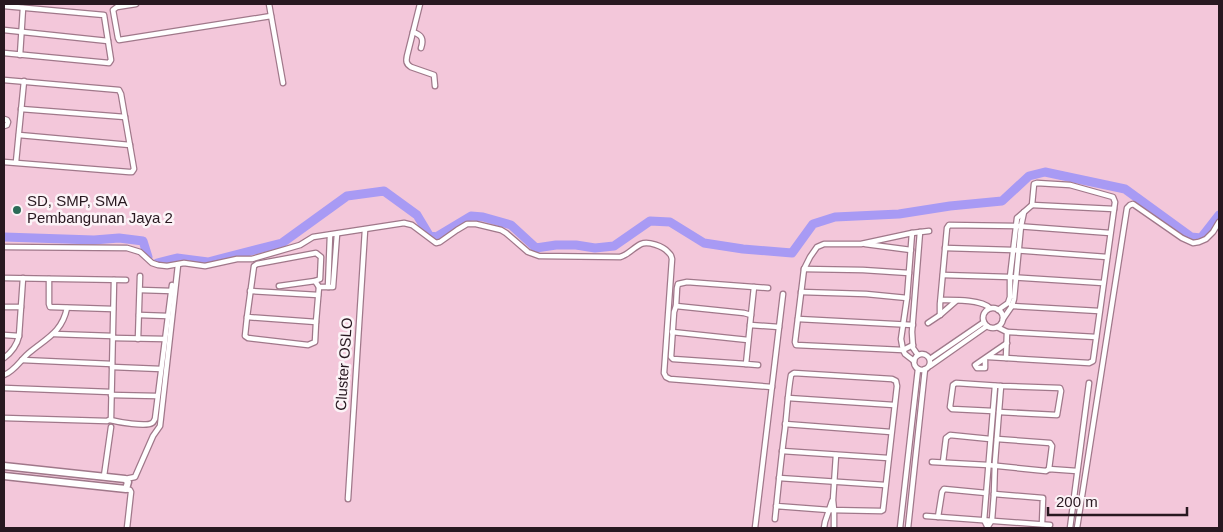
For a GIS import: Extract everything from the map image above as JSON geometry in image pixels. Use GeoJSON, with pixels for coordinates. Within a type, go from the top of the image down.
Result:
{"type":"FeatureCollection","features":[{"type":"Feature","properties":{"kind":"street"},"geometry":{"type":"LineString","coordinates":[[136,4],[117,7],[113,10],[120,40],[271,16]]}},
{"type":"Feature","properties":{"kind":"street"},"geometry":{"type":"LineString","coordinates":[[269,4],[282,83]]}},
{"type":"Feature","properties":{"kind":"street"},"geometry":{"type":"LineString","coordinates":[[420,4],[407,56],[407,64],[434,75],[436,86]]}},
{"type":"Feature","properties":{"kind":"street"},"geometry":{"type":"LineString","coordinates":[[4,6],[104,15],[111,58],[110,63],[4,53]]}},
{"type":"Feature","properties":{"kind":"street"},"geometry":{"type":"LineString","coordinates":[[20,55],[23,8]]}},
{"type":"Feature","properties":{"kind":"street"},"geometry":{"type":"LineString","coordinates":[[4,30],[108,41]]}},
{"type":"Feature","properties":{"kind":"street"},"geometry":{"type":"LineString","coordinates":[[413,32],[422,36],[421,48]]}},
{"type":"Feature","properties":{"kind":"street"},"geometry":{"type":"LineString","coordinates":[[4,80],[117,90],[120,92],[134,167],[132,172],[4,162]]}},
{"type":"Feature","properties":{"kind":"street"},"geometry":{"type":"LineString","coordinates":[[16,162],[24,81]]}},
{"type":"Feature","properties":{"kind":"street"},"geometry":{"type":"LineString","coordinates":[[21,109],[125,117]]}},
{"type":"Feature","properties":{"kind":"street"},"geometry":{"type":"LineString","coordinates":[[4,119],[8,122],[8,125],[4,126]]}},
{"type":"Feature","properties":{"kind":"street"},"geometry":{"type":"LineString","coordinates":[[19,135],[130,145]]}},
{"type":"Feature","properties":{"kind":"street"},"geometry":{"type":"LineString","coordinates":[[1007,343],[986,358],[1092,363],[1093,361],[1115,200],[1112,196],[1067,184],[1035,183],[1032,205]]}},
{"type":"Feature","properties":{"kind":"street"},"geometry":{"type":"LineString","coordinates":[[1077,528],[1127,208],[1133,204],[1182,238],[1193,243],[1206,239],[1219,222]]}},
{"type":"Feature","properties":{"kind":"street"},"geometry":{"type":"LineString","coordinates":[[998,310],[1008,303],[1010,297],[1016,251],[1017,218],[1024,211],[1032,205],[1114,210]]}},
{"type":"Feature","properties":{"kind":"street"},"geometry":{"type":"LineString","coordinates":[[4,247],[127,248],[140,252],[152,263],[158,265],[184,264],[205,266],[238,259],[252,259],[300,245],[313,237],[408,223],[436,243],[467,224],[476,224],[501,230],[528,252],[539,256],[620,257],[627,255],[639,245],[645,243],[664,249],[670,253],[672,259],[664,373],[666,377],[670,379],[772,387]]}},
{"type":"Feature","properties":{"kind":"street"},"geometry":{"type":"LineString","coordinates":[[940,315],[947,228],[949,225],[1018,226],[1110,233]]}},
{"type":"Feature","properties":{"kind":"street","name":"Cluster OSLO"},"geometry":{"type":"LineString","coordinates":[[348,499],[365,230]]}},
{"type":"Feature","properties":{"kind":"street"},"geometry":{"type":"LineString","coordinates":[[861,244],[929,231]]}},
{"type":"Feature","properties":{"kind":"street"},"geometry":{"type":"LineString","coordinates":[[918,355],[912,345],[912,325],[920,232]]}},
{"type":"Feature","properties":{"kind":"street"},"geometry":{"type":"LineString","coordinates":[[900,528],[918,369],[914,361],[902,350],[901,339],[907,298],[912,233]]}},
{"type":"Feature","properties":{"kind":"street"},"geometry":{"type":"LineString","coordinates":[[330,287],[337,234]]}},
{"type":"Feature","properties":{"kind":"street"},"geometry":{"type":"LineString","coordinates":[[330,235],[330,287]]}},
{"type":"Feature","properties":{"kind":"street"},"geometry":{"type":"LineString","coordinates":[[911,250],[861,244],[820,245],[814,250],[804,269],[795,342],[798,346],[902,350],[912,345]]}},
{"type":"Feature","properties":{"kind":"street"},"geometry":{"type":"LineString","coordinates":[[945,248],[1107,256]]}},
{"type":"Feature","properties":{"kind":"street"},"geometry":{"type":"LineString","coordinates":[[279,286],[315,281],[320,278],[321,257],[316,253],[254,266],[245,336],[248,338],[308,345],[315,342],[319,287],[315,281]]}},
{"type":"Feature","properties":{"kind":"street"},"geometry":{"type":"LineString","coordinates":[[910,260],[918,260]]}},
{"type":"Feature","properties":{"kind":"street"},"geometry":{"type":"LineString","coordinates":[[127,489],[135,477],[153,436],[160,426],[178,264]]}},
{"type":"Feature","properties":{"kind":"street"},"geometry":{"type":"LineString","coordinates":[[804,269],[909,273]]}},
{"type":"Feature","properties":{"kind":"street"},"geometry":{"type":"LineString","coordinates":[[943,275],[1103,283]]}},
{"type":"Feature","properties":{"kind":"street"},"geometry":{"type":"LineString","coordinates":[[138,339],[140,276]]}},
{"type":"Feature","properties":{"kind":"street"},"geometry":{"type":"LineString","coordinates":[[997,327],[1001,324],[1012,306],[1015,295],[1013,277]]}},
{"type":"Feature","properties":{"kind":"street"},"geometry":{"type":"LineString","coordinates":[[4,278],[126,280]]}},
{"type":"Feature","properties":{"kind":"street"},"geometry":{"type":"LineString","coordinates":[[4,358],[13,350],[18,341],[22,278]]}},
{"type":"Feature","properties":{"kind":"street"},"geometry":{"type":"LineString","coordinates":[[49,279],[51,308],[113,309]]}},
{"type":"Feature","properties":{"kind":"street"},"geometry":{"type":"LineString","coordinates":[[110,420],[114,280]]}},
{"type":"Feature","properties":{"kind":"street"},"geometry":{"type":"LineString","coordinates":[[758,365],[673,359],[671,357],[672,332],[677,288],[678,284],[687,282],[768,288]]}},
{"type":"Feature","properties":{"kind":"street"},"geometry":{"type":"LineString","coordinates":[[4,418],[110,420],[138,424],[153,422],[156,418],[172,285]]}},
{"type":"Feature","properties":{"kind":"street"},"geometry":{"type":"LineString","coordinates":[[908,285],[916,285]]}},
{"type":"Feature","properties":{"kind":"street"},"geometry":{"type":"LineString","coordinates":[[319,287],[330,287]]}},
{"type":"Feature","properties":{"kind":"street"},"geometry":{"type":"LineString","coordinates":[[746,364],[754,287]]}},
{"type":"Feature","properties":{"kind":"street"},"geometry":{"type":"LineString","coordinates":[[140,290],[172,291]]}},
{"type":"Feature","properties":{"kind":"street"},"geometry":{"type":"LineString","coordinates":[[250,291],[318,295]]}},
{"type":"Feature","properties":{"kind":"street"},"geometry":{"type":"LineString","coordinates":[[801,292],[866,294],[907,298]]}},
{"type":"Feature","properties":{"kind":"street"},"geometry":{"type":"LineString","coordinates":[[755,528],[783,294]]}},
{"type":"Feature","properties":{"kind":"street"},"geometry":{"type":"LineString","coordinates":[[941,300],[982,303],[998,310],[1002,314],[1003,319]]}},
{"type":"Feature","properties":{"kind":"street"},"geometry":{"type":"LineString","coordinates":[[928,323],[957,300]]}},
{"type":"Feature","properties":{"kind":"street"},"geometry":{"type":"LineString","coordinates":[[1008,303],[1012,306],[1099,311]]}},
{"type":"Feature","properties":{"kind":"street"},"geometry":{"type":"LineString","coordinates":[[676,306],[731,311],[751,315]]}},
{"type":"Feature","properties":{"kind":"street"},"geometry":{"type":"LineString","coordinates":[[4,307],[21,307]]}},
{"type":"Feature","properties":{"kind":"street"},"geometry":{"type":"LineString","coordinates":[[4,375],[12,371],[30,352],[54,334],[63,320],[67,308]]}},
{"type":"Feature","properties":{"kind":"street"},"geometry":{"type":"LineString","coordinates":[[990,308],[983,316],[985,324],[992,328],[997,327],[1007,332],[1096,338]]}},
{"type":"Feature","properties":{"kind":"street"},"geometry":{"type":"LineString","coordinates":[[139,315],[168,316]]}},
{"type":"Feature","properties":{"kind":"street"},"geometry":{"type":"LineString","coordinates":[[247,317],[316,322]]}},
{"type":"Feature","properties":{"kind":"street"},"geometry":{"type":"LineString","coordinates":[[798,319],[912,325]]}},
{"type":"Feature","properties":{"kind":"street"},"geometry":{"type":"LineString","coordinates":[[908,528],[930,359],[985,324]]}},
{"type":"Feature","properties":{"kind":"street"},"geometry":{"type":"LineString","coordinates":[[918,369],[922,370],[928,367],[985,324]]}},
{"type":"Feature","properties":{"kind":"street"},"geometry":{"type":"LineString","coordinates":[[750,325],[778,327]]}},
{"type":"Feature","properties":{"kind":"street"},"geometry":{"type":"LineString","coordinates":[[672,332],[748,340]]}},
{"type":"Feature","properties":{"kind":"street"},"geometry":{"type":"LineString","coordinates":[[1006,358],[1007,332]]}},
{"type":"Feature","properties":{"kind":"street"},"geometry":{"type":"LineString","coordinates":[[54,334],[165,339]]}},
{"type":"Feature","properties":{"kind":"street"},"geometry":{"type":"LineString","coordinates":[[4,335],[19,336]]}},
{"type":"Feature","properties":{"kind":"street"},"geometry":{"type":"LineString","coordinates":[[914,361],[918,355],[925,354],[930,359]]}},
{"type":"Feature","properties":{"kind":"street"},"geometry":{"type":"LineString","coordinates":[[22,360],[161,369]]}},
{"type":"Feature","properties":{"kind":"street"},"geometry":{"type":"LineString","coordinates":[[775,518],[776,506],[785,424],[791,376],[794,374],[895,380],[897,384],[884,507],[881,512],[776,506]]}},
{"type":"Feature","properties":{"kind":"street"},"geometry":{"type":"LineString","coordinates":[[992,411],[952,409],[950,407],[954,383],[1060,388],[1057,415],[999,412]]}},
{"type":"Feature","properties":{"kind":"street"},"geometry":{"type":"LineString","coordinates":[[1070,528],[1089,383]]}},
{"type":"Feature","properties":{"kind":"street"},"geometry":{"type":"LineString","coordinates":[[987,527],[984,520],[995,386]]}},
{"type":"Feature","properties":{"kind":"street"},"geometry":{"type":"LineString","coordinates":[[987,527],[992,520],[1001,386]]}},
{"type":"Feature","properties":{"kind":"street"},"geometry":{"type":"LineString","coordinates":[[4,388],[158,396]]}},
{"type":"Feature","properties":{"kind":"street"},"geometry":{"type":"LineString","coordinates":[[788,398],[894,405]]}},
{"type":"Feature","properties":{"kind":"street"},"geometry":{"type":"LineString","coordinates":[[785,424],[891,432]]}},
{"type":"Feature","properties":{"kind":"street"},"geometry":{"type":"LineString","coordinates":[[991,426],[998,426]]}},
{"type":"Feature","properties":{"kind":"street"},"geometry":{"type":"LineString","coordinates":[[104,476],[111,427]]}},
{"type":"Feature","properties":{"kind":"street"},"geometry":{"type":"LineString","coordinates":[[943,462],[945,441],[950,435],[990,439]]}},
{"type":"Feature","properties":{"kind":"street"},"geometry":{"type":"LineString","coordinates":[[997,439],[1050,443],[1052,446],[1049,468]]}},
{"type":"Feature","properties":{"kind":"street"},"geometry":{"type":"LineString","coordinates":[[782,451],[888,458]]}},
{"type":"Feature","properties":{"kind":"street"},"geometry":{"type":"LineString","coordinates":[[833,500],[825,527],[834,527],[833,500],[836,455]]}},
{"type":"Feature","properties":{"kind":"street"},"geometry":{"type":"LineString","coordinates":[[932,462],[1046,471],[1049,468],[1078,471]]}},
{"type":"Feature","properties":{"kind":"street"},"geometry":{"type":"LineString","coordinates":[[4,466],[125,479],[135,477]]}},
{"type":"Feature","properties":{"kind":"street"},"geometry":{"type":"LineString","coordinates":[[4,476],[130,490],[126,528]]}},
{"type":"Feature","properties":{"kind":"street"},"geometry":{"type":"LineString","coordinates":[[779,478],[885,485]]}},
{"type":"Feature","properties":{"kind":"street"},"geometry":{"type":"LineString","coordinates":[[125,479],[128,482],[127,489]]}},
{"type":"Feature","properties":{"kind":"street"},"geometry":{"type":"LineString","coordinates":[[938,517],[944,489],[986,493]]}},
{"type":"Feature","properties":{"kind":"street"},"geometry":{"type":"LineString","coordinates":[[994,494],[1044,498],[1042,524]]}},
{"type":"Feature","properties":{"kind":"street"},"geometry":{"type":"LineString","coordinates":[[926,516],[1050,525]]}},
{"type":"Feature","properties":{"kind":"waterway"},"geometry":{"type":"LineString","coordinates":[[157,263],[177,258],[208,262],[282,243],[347,196],[384,191],[417,215],[429,235],[436,237],[471,216],[483,217],[511,225],[536,248],[556,245],[576,245],[595,248],[614,246],[650,221],[670,222],[704,243],[743,249],[792,253],[813,224],[835,217],[899,214],[950,206],[1002,201],[1029,176],[1045,172],[1125,189],[1191,237],[1201,238],[1219,215]]}},
{"type":"Feature","properties":{"kind":"waterway"},"geometry":{"type":"LineString","coordinates":[[4,237],[94,240],[119,238],[143,241],[148,257]]}},
{"type":"Feature","properties":{"kind":"place","name":"SD, SMP, SMA Pembangunan Jaya 2"},"geometry":{"type":"Point","coordinates":[17,210]}}]}
